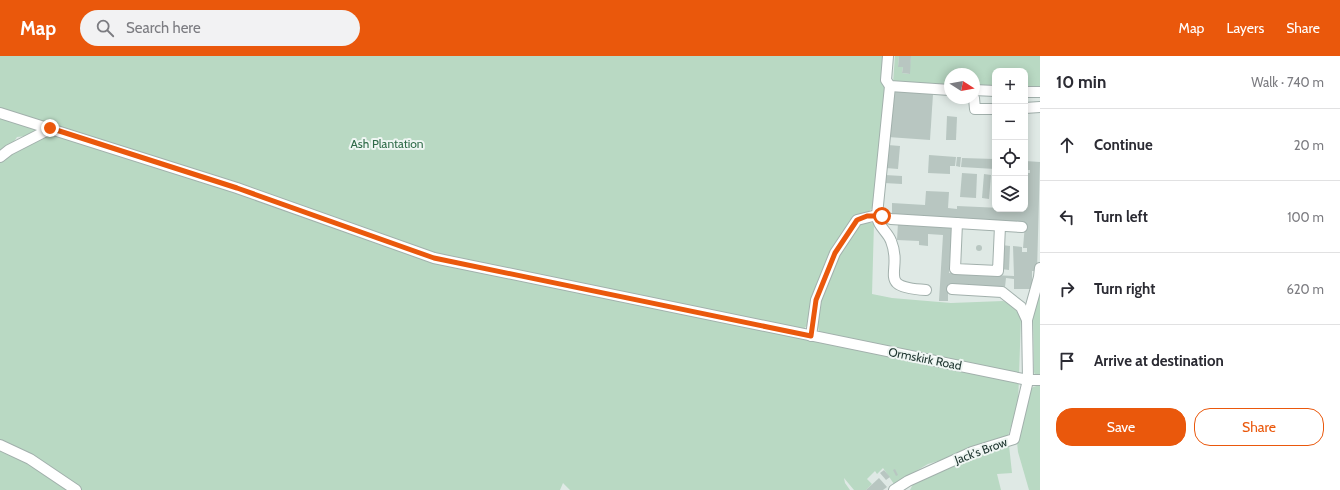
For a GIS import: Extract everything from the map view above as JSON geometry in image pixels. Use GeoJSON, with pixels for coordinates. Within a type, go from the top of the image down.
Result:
{"type":"FeatureCollection","features":[{"type":"Feature","properties":{"kind":"street"},"geometry":{"type":"LineString","coordinates":[[888,56],[886,80],[890,86],[877,220],[894,247],[893,274],[900,287],[906,289],[926,290]]}},
{"type":"Feature","properties":{"kind":"street"},"geometry":{"type":"LineString","coordinates":[[890,86],[944,90]]}},
{"type":"Feature","properties":{"kind":"street"},"geometry":{"type":"LineString","coordinates":[[980,90],[992,91]]}},
{"type":"Feature","properties":{"kind":"street"},"geometry":{"type":"LineString","coordinates":[[1028,92],[1040,92]]}},
{"type":"Feature","properties":{"kind":"street"},"geometry":{"type":"LineString","coordinates":[[975,104],[976,109],[992,109]]}},
{"type":"Feature","properties":{"kind":"street"},"geometry":{"type":"LineString","coordinates":[[1028,108],[1040,107]]}},
{"type":"Feature","properties":{"kind":"street","name":"Ormskirk Road"},"geometry":{"type":"LineString","coordinates":[[0,113],[237,188],[434,258],[1028,380],[1040,380]]}},
{"type":"Feature","properties":{"kind":"street"},"geometry":{"type":"LineString","coordinates":[[0,157],[50,128]]}},
{"type":"Feature","properties":{"kind":"street"},"geometry":{"type":"LineString","coordinates":[[811,336],[816,300],[835,253],[857,220],[877,215],[891,219],[1022,227]]}},
{"type":"Feature","properties":{"kind":"street"},"geometry":{"type":"LineString","coordinates":[[957,223],[955,269],[998,271],[1000,226]]}},
{"type":"Feature","properties":{"kind":"street"},"geometry":{"type":"LineString","coordinates":[[1028,380],[1027,320],[1039,277],[1040,268]]}},
{"type":"Feature","properties":{"kind":"street"},"geometry":{"type":"LineString","coordinates":[[952,289],[1002,292],[1021,307],[1027,320]]}},
{"type":"Feature","properties":{"kind":"street","name":"Jack's Brow"},"geometry":{"type":"LineString","coordinates":[[894,490],[908,481],[972,452],[1014,439],[1028,380]]}},
{"type":"Feature","properties":{"kind":"street"},"geometry":{"type":"LineString","coordinates":[[0,445],[30,459],[76,490]]}},
{"type":"Feature","properties":{"kind":"green space","name":"Ash Plantation"},"geometry":{"type":"Polygon","coordinates":[[[0,56],[885,56],[886,87],[873,207],[828,258],[817,285],[808,325],[802,330],[440,256],[39,127],[36,135],[17,137],[11,146],[52,134],[237,193],[434,261],[894,357],[820,335],[818,322],[819,308],[823,292],[837,261],[861,223],[874,223],[872,294],[892,298],[951,303],[1003,301],[1012,305],[1021,317],[1018,405],[1008,436],[1012,473],[997,474],[1001,490],[910,490],[913,484],[958,455],[928,464],[894,484],[883,468],[877,474],[875,471],[867,479],[872,484],[866,490],[854,490],[844,478],[845,483],[850,490],[570,490],[563,483],[560,490],[0,490],[0,56]]]}},
{"type":"Feature","properties":{"kind":"green space"},"geometry":{"type":"Polygon","coordinates":[[[895,56],[899,56],[898,67],[903,67],[902,73],[909,74],[911,56],[1040,56],[1040,89],[1028,88],[1028,68],[992,68],[992,88],[980,87],[980,68],[944,68],[944,87],[893,83],[895,56]]]}},
{"type":"Feature","properties":{"kind":"green space"},"geometry":{"type":"Polygon","coordinates":[[[1040,285],[1040,375],[1035,375],[1033,317],[1040,285]]]}},
{"type":"Feature","properties":{"kind":"green space"},"geometry":{"type":"Polygon","coordinates":[[[1040,385],[1040,490],[1029,490],[1018,452],[1017,442],[1029,392],[1033,387],[1040,385]]]}},
{"type":"Feature","properties":{"kind":"building"},"geometry":{"type":"Polygon","coordinates":[[[899,56],[911,56],[910,74],[902,73],[903,67],[898,67],[899,56]]]}},
{"type":"Feature","properties":{"kind":"building"},"geometry":{"type":"Polygon","coordinates":[[[892,91],[933,94],[930,140],[888,137],[892,91]]]}},
{"type":"Feature","properties":{"kind":"building"},"geometry":{"type":"Polygon","coordinates":[[[947,116],[957,117],[956,140],[946,140],[947,116]]]}},
{"type":"Feature","properties":{"kind":"building"},"geometry":{"type":"Polygon","coordinates":[[[888,145],[900,146],[898,169],[886,168],[888,145]]]}},
{"type":"Feature","properties":{"kind":"building"},"geometry":{"type":"Polygon","coordinates":[[[929,155],[956,157],[955,166],[950,166],[950,174],[928,173],[929,155]]]}},
{"type":"Feature","properties":{"kind":"building"},"geometry":{"type":"Polygon","coordinates":[[[957,157],[961,157],[960,167],[956,166],[957,157]]]}},
{"type":"Feature","properties":{"kind":"building"},"geometry":{"type":"Polygon","coordinates":[[[962,158],[992,159],[992,169],[961,167],[962,158]]]}},
{"type":"Feature","properties":{"kind":"building"},"geometry":{"type":"Polygon","coordinates":[[[1028,161],[1040,162],[1037,271],[1032,271],[1032,289],[1014,289],[1014,279],[1006,278],[1005,287],[948,284],[948,301],[939,301],[943,235],[928,234],[928,246],[919,245],[919,241],[897,240],[898,223],[952,226],[949,273],[1014,276],[1013,246],[1022,247],[1022,252],[1027,252],[1027,248],[1023,248],[1025,224],[892,214],[892,203],[925,205],[926,191],[949,192],[948,208],[957,209],[957,206],[992,208],[992,212],[1028,212],[1028,173],[1030,173],[1030,170],[1028,170],[1028,161]]]}},
{"type":"Feature","properties":{"kind":"building"},"geometry":{"type":"Polygon","coordinates":[[[962,173],[977,174],[976,198],[960,197],[962,173]]]}},
{"type":"Feature","properties":{"kind":"building"},"geometry":{"type":"Polygon","coordinates":[[[984,174],[991,175],[989,199],[982,198],[984,174]]]}},
{"type":"Feature","properties":{"kind":"building"},"geometry":{"type":"Polygon","coordinates":[[[885,175],[902,176],[902,184],[884,183],[885,175]]]}},
{"type":"Feature","properties":{"kind":"building"},"geometry":{"type":"Polygon","coordinates":[[[979,245],[982,248],[979,251],[976,248],[979,245]]]}},
{"type":"Feature","properties":{"kind":"building"},"geometry":{"type":"Polygon","coordinates":[[[1002,245],[1010,246],[1009,270],[1001,269],[1002,245]]]}},
{"type":"Feature","properties":{"kind":"building"},"geometry":{"type":"Polygon","coordinates":[[[895,469],[898,475],[896,476],[893,470],[895,469]]]}},
{"type":"Feature","properties":{"kind":"building"},"geometry":{"type":"Polygon","coordinates":[[[884,470],[890,477],[886,480],[880,473],[884,470]]]}},
{"type":"Feature","properties":{"kind":"building"},"geometry":{"type":"Polygon","coordinates":[[[879,478],[887,487],[883,490],[866,490],[879,478]]]}},
{"type":"Feature","properties":{"kind":"route"},"geometry":{"type":"LineString","coordinates":[[50,128],[237,188],[434,258],[811,336],[816,300],[835,253],[857,220],[867,216],[882,216]]}}]}
